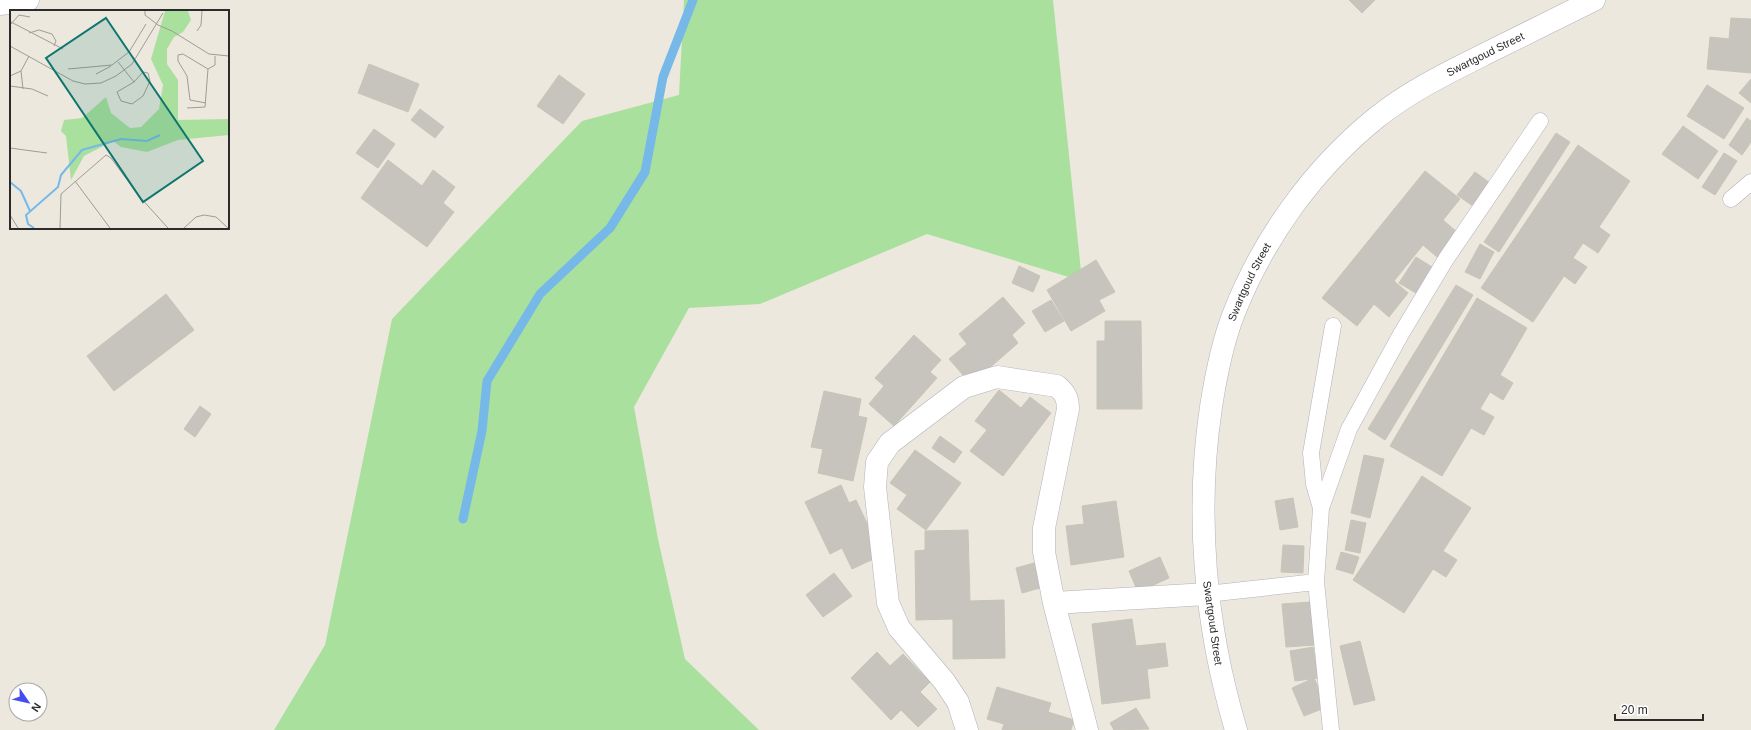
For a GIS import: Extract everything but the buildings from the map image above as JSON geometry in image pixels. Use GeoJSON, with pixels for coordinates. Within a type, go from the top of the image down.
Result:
{"type":"FeatureCollection","features":[{"type":"Feature","properties":{"kind":"street"},"geometry":{"type":"LineString","coordinates":[[0,4],[28,0]]}},
{"type":"Feature","properties":{"kind":"street","name":"Swartgoud Street"},"geometry":{"type":"LineString","coordinates":[[1236,730],[1223,686],[1207,594],[1204,486],[1208,428],[1217,367],[1233,314],[1256,263],[1285,216],[1313,182],[1339,153],[1375,119],[1408,95],[1446,73],[1594,0]]}},
{"type":"Feature","properties":{"kind":"street"},"geometry":{"type":"LineString","coordinates":[[967,730],[958,702],[944,681],[899,628],[888,603],[875,487],[877,462],[890,443],[964,387],[997,377],[1049,383],[1061,389],[1068,400],[1068,409],[1044,528],[1044,552],[1054,603],[1087,730]]}},
{"type":"Feature","properties":{"kind":"street"},"geometry":{"type":"LineString","coordinates":[[1054,603],[1207,594]]}},
{"type":"Feature","properties":{"kind":"lane"},"geometry":{"type":"LineString","coordinates":[[1331,730],[1316,582],[1322,508],[1350,429],[1401,334],[1446,259],[1540,121]]}},
{"type":"Feature","properties":{"kind":"lane"},"geometry":{"type":"LineString","coordinates":[[1731,199],[1751,182]]}},
{"type":"Feature","properties":{"kind":"lane"},"geometry":{"type":"LineString","coordinates":[[1322,508],[1314,484],[1312,453],[1333,326]]}},
{"type":"Feature","properties":{"kind":"lane"},"geometry":{"type":"LineString","coordinates":[[1207,594],[1316,582]]}},
{"type":"Feature","properties":{"kind":"green space"},"geometry":{"type":"Polygon","coordinates":[[[684,0],[1053,0],[1082,281],[927,234],[760,304],[689,308],[634,407],[658,539],[685,659],[759,730],[274,730],[325,645],[392,319],[582,121],[679,95],[684,0]]]}},
{"type":"Feature","properties":{"kind":"waterway"},"geometry":{"type":"LineString","coordinates":[[463,519],[482,431],[487,381],[540,294],[610,228],[645,172],[663,77],[693,0]]}}]}
